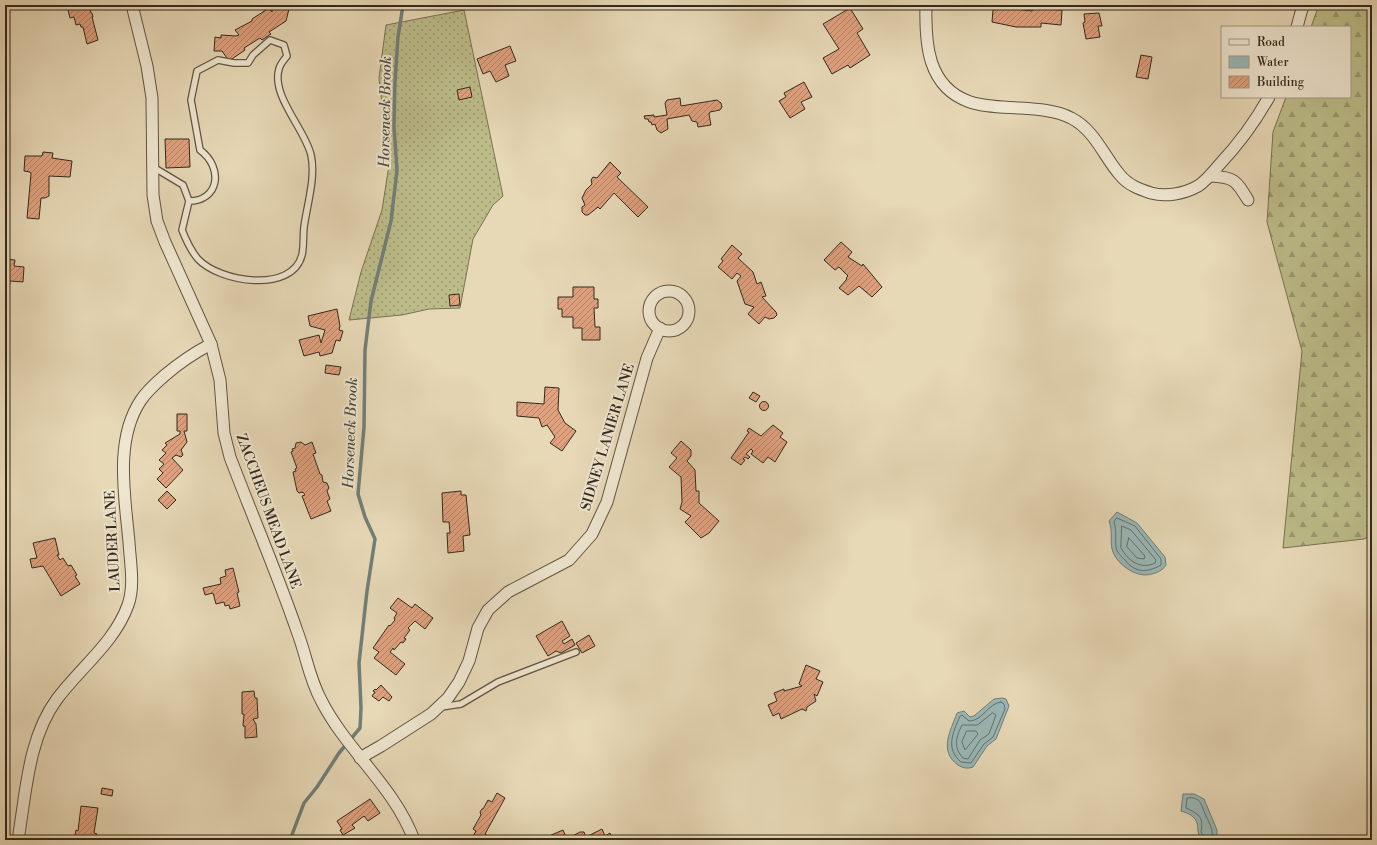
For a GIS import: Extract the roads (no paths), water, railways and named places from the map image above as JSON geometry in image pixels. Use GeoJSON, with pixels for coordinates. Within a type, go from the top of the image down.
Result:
{"type":"FeatureCollection","features":[{"type":"Feature","properties":{"kind":"street","name":"ZACCHEUS MEAD LANE"},"geometry":{"type":"LineString","coordinates":[[132,5],[147,66],[152,98],[153,195],[157,221],[164,242],[211,344],[220,380],[224,434],[230,457],[298,633],[311,679],[320,699],[344,737],[391,796],[409,825],[414,840]]}},
{"type":"Feature","properties":{"kind":"street"},"geometry":{"type":"LineString","coordinates":[[926,5],[928,53],[933,68],[940,80],[951,92],[970,102],[1052,112],[1071,118],[1094,138],[1119,175],[1128,184],[1140,190],[1170,195],[1198,186],[1210,176],[1244,137],[1256,121],[1268,98]]}},
{"type":"Feature","properties":{"kind":"street"},"geometry":{"type":"LineString","coordinates":[[1298,26],[1303,5]]}},
{"type":"Feature","properties":{"kind":"street"},"geometry":{"type":"LineString","coordinates":[[1210,176],[1231,179],[1238,183],[1248,200]]}},
{"type":"Feature","properties":{"kind":"street","name":"SIDNEY LANIER LANE"},"geometry":{"type":"LineString","coordinates":[[357,754],[381,746],[431,714],[448,698],[459,682],[469,661],[478,628],[488,610],[508,592],[569,560],[592,534],[607,502],[647,358],[660,328]]}},
{"type":"Feature","properties":{"kind":"street","name":"LAUDER LANE"},"geometry":{"type":"LineString","coordinates":[[18,840],[34,753],[49,712],[58,698],[115,631],[129,604],[131,576],[124,484],[124,449],[132,419],[140,400],[152,386],[194,352],[211,344]]}},
{"type":"Feature","properties":{"kind":"lane"},"geometry":{"type":"LineString","coordinates":[[152,167],[183,185],[189,201],[182,230],[198,259],[212,269],[255,282],[279,279],[294,270],[302,255],[304,229],[312,174],[311,155],[300,130],[289,112],[277,79],[279,68],[287,56],[284,45],[270,40],[253,55],[248,62],[234,63],[218,60],[197,71],[191,100],[200,150],[206,155],[215,169],[216,180],[210,192],[196,201],[189,201]]}},
{"type":"Feature","properties":{"kind":"lane"},"geometry":{"type":"LineString","coordinates":[[438,707],[461,704],[498,682],[576,652]]}},
{"type":"Feature","properties":{"kind":"water"},"geometry":{"type":"Polygon","coordinates":[[[1117,512],[1137,523],[1165,557],[1166,565],[1162,570],[1156,573],[1144,575],[1139,574],[1129,570],[1116,558],[1112,549],[1111,528],[1109,521],[1117,512]]]}},
{"type":"Feature","properties":{"kind":"water"},"geometry":{"type":"Polygon","coordinates":[[[994,699],[1006,699],[1009,706],[996,739],[987,746],[973,767],[967,768],[960,766],[952,759],[947,747],[949,733],[957,713],[964,711],[970,717],[974,716],[994,699]]]}},
{"type":"Feature","properties":{"kind":"water"},"geometry":{"type":"Polygon","coordinates":[[[1183,794],[1194,794],[1204,799],[1217,830],[1217,836],[1214,840],[1200,837],[1195,819],[1181,811],[1183,794]]]}},
{"type":"Feature","properties":{"kind":"waterway","name":"Horseneck Brook"},"geometry":{"type":"LineString","coordinates":[[290,840],[304,803],[317,787],[339,753],[360,728],[361,708],[359,663],[367,591],[375,539],[365,517],[358,494],[364,427],[365,350],[371,301],[391,221],[397,170],[394,126],[395,82],[398,37],[403,5]]}}]}
